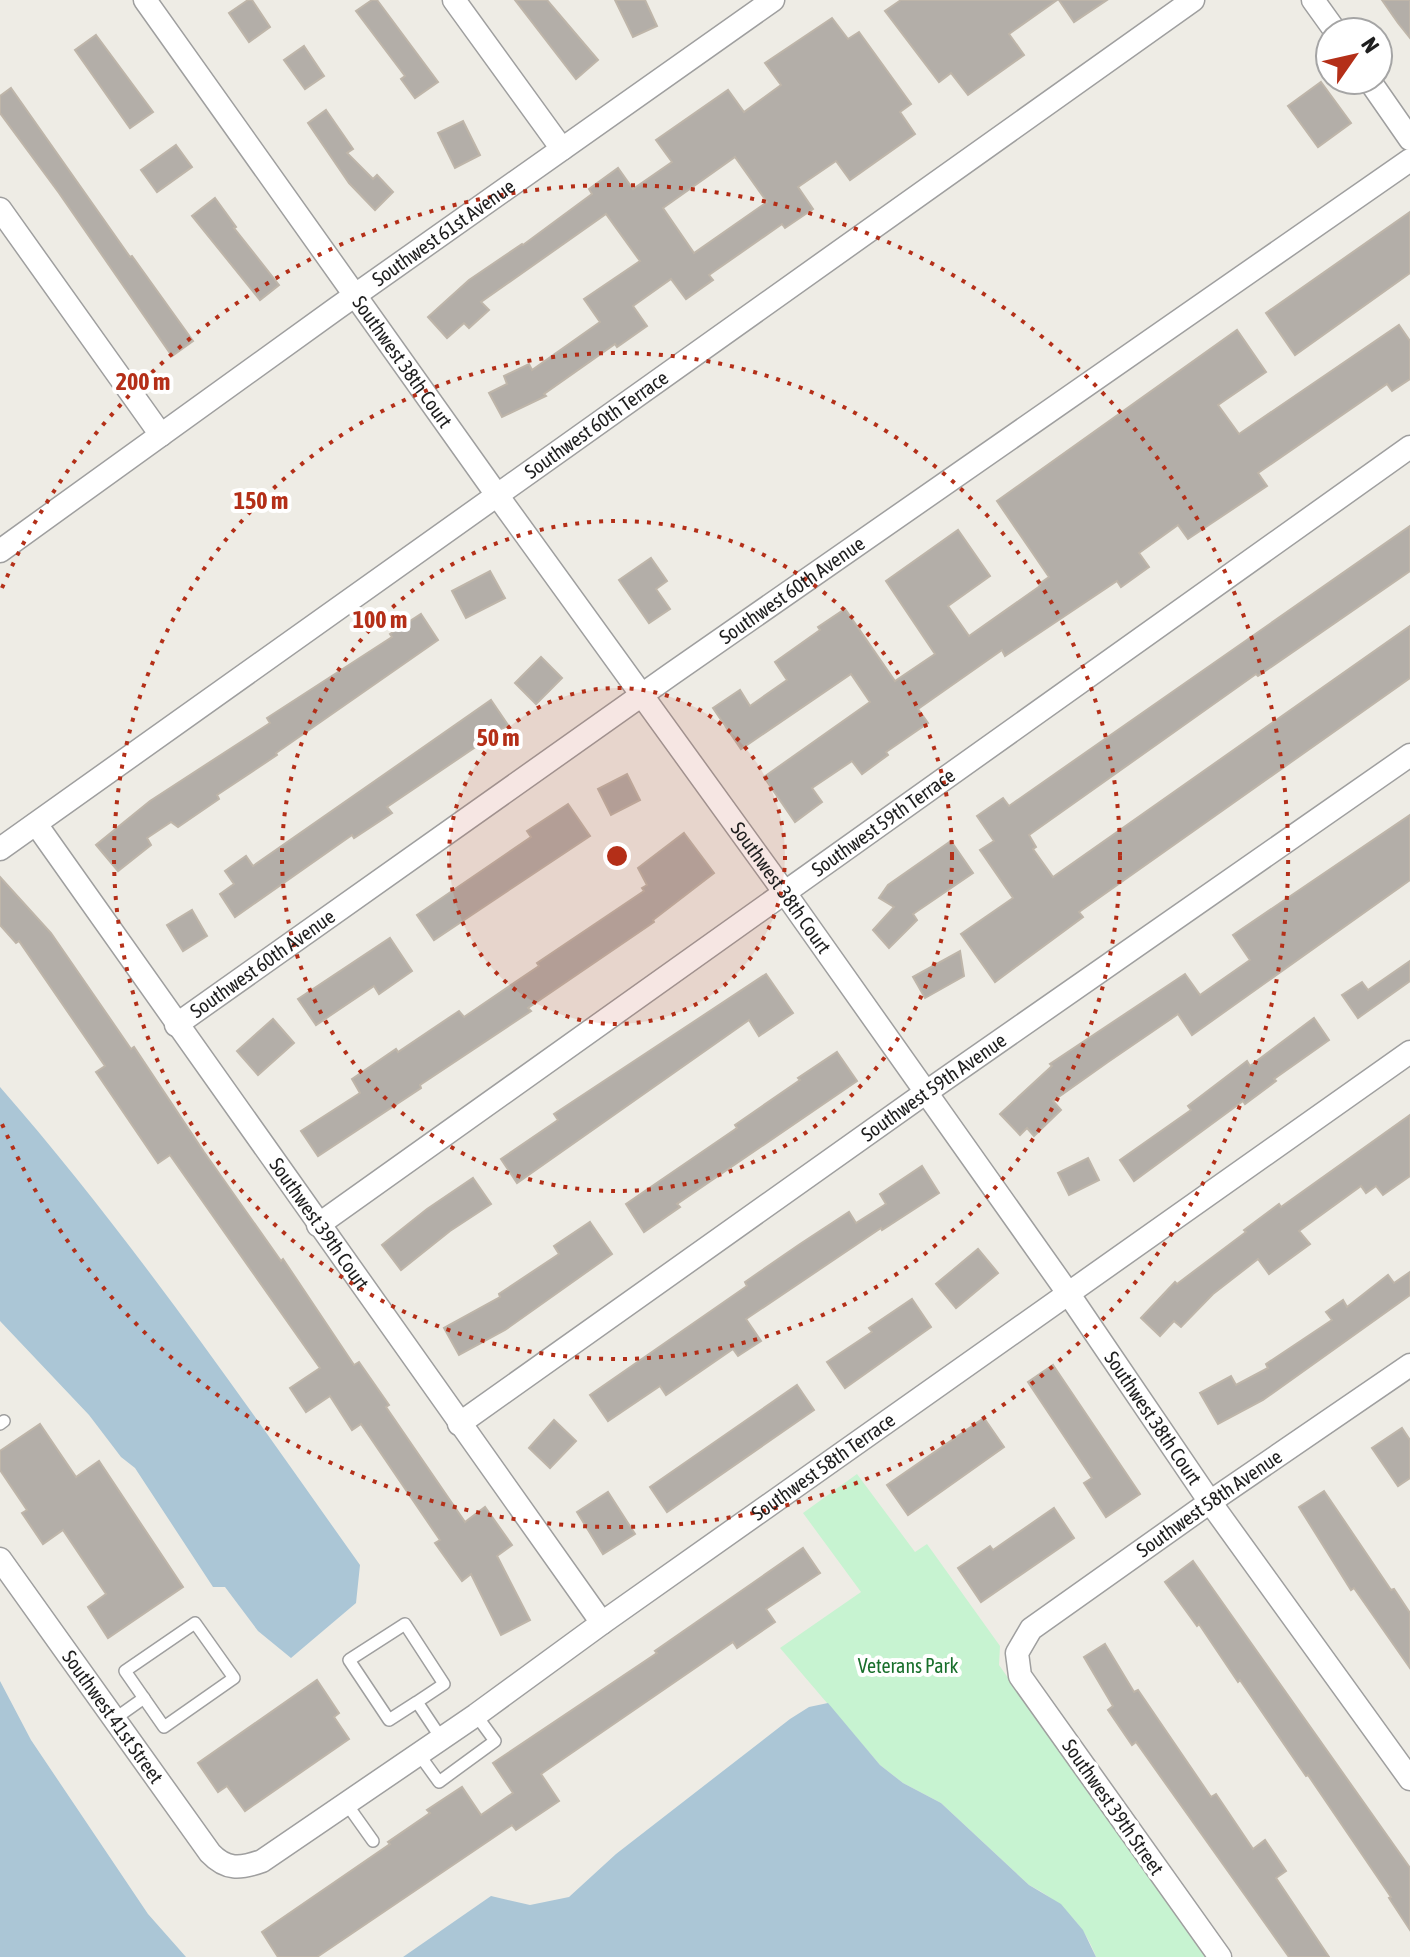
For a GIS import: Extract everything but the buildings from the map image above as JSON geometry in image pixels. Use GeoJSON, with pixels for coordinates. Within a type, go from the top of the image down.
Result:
{"type":"FeatureCollection","features":[{"type":"Feature","properties":{"kind":"street","name":"Southwest 38th Court"},"geometry":{"type":"LineString","coordinates":[[145,0],[785,893],[1068,1293],[1210,1502],[1410,1779]]}},
{"type":"Feature","properties":{"kind":"street"},"geometry":{"type":"LineString","coordinates":[[454,0],[562,149]]}},
{"type":"Feature","properties":{"kind":"street","name":"Southwest 61st Avenue"},"geometry":{"type":"LineString","coordinates":[[0,551],[562,149],[749,7],[773,0]]}},
{"type":"Feature","properties":{"kind":"street","name":"Southwest 60th Terrace"},"geometry":{"type":"LineString","coordinates":[[0,849],[1193,0]]}},
{"type":"Feature","properties":{"kind":"street"},"geometry":{"type":"LineString","coordinates":[[1380,96],[1410,139]]}},
{"type":"Feature","properties":{"kind":"street","name":"Southwest 60th Avenue"},"geometry":{"type":"LineString","coordinates":[[176,1025],[641,695],[1410,160]]}},
{"type":"Feature","properties":{"kind":"street"},"geometry":{"type":"LineString","coordinates":[[0,209],[161,435]]}},
{"type":"Feature","properties":{"kind":"street","name":"Southwest 59th Terrace"},"geometry":{"type":"LineString","coordinates":[[318,1225],[1410,447]]}},
{"type":"Feature","properties":{"kind":"street","name":"Southwest 59th Avenue"},"geometry":{"type":"LineString","coordinates":[[459,1424],[925,1093],[1410,755]]}},
{"type":"Feature","properties":{"kind":"street","name":"Southwest 39th Court"},"geometry":{"type":"LineString","coordinates":[[36,824],[602,1623]]}},
{"type":"Feature","properties":{"kind":"street","name":"Southwest 58th Terrace"},"geometry":{"type":"LineString","coordinates":[[232,1868],[262,1861],[476,1715],[1410,1052]]}},
{"type":"Feature","properties":{"kind":"street","name":"Southwest 58th Avenue"},"geometry":{"type":"LineString","coordinates":[[1017,1653],[1031,1629],[1410,1365]]}},
{"type":"Feature","properties":{"kind":"street","name":"Southwest 41st Street"},"geometry":{"type":"LineString","coordinates":[[0,1559],[210,1853],[232,1868]]}},
{"type":"Feature","properties":{"kind":"street","name":"Southwest 39th Street"},"geometry":{"type":"LineString","coordinates":[[1017,1653],[1020,1676],[1220,1957]]}},
{"type":"Feature","properties":{"kind":"lane"},"geometry":{"type":"LineString","coordinates":[[195,1623],[234,1678],[164,1727],[144,1698],[125,1671],[195,1623]]}},
{"type":"Feature","properties":{"kind":"lane"},"geometry":{"type":"LineString","coordinates":[[405,1624],[444,1684],[417,1702],[389,1720],[349,1660],[405,1624]]}},
{"type":"Feature","properties":{"kind":"lane"},"geometry":{"type":"LineString","coordinates":[[113,1720],[144,1698]]}},
{"type":"Feature","properties":{"kind":"lane"},"geometry":{"type":"LineString","coordinates":[[417,1702],[441,1738]]}},
{"type":"Feature","properties":{"kind":"lane"},"geometry":{"type":"LineString","coordinates":[[418,1753],[439,1782],[495,1741],[476,1715]]}},
{"type":"Feature","properties":{"kind":"lane"},"geometry":{"type":"LineString","coordinates":[[345,1802],[373,1841]]}},
{"type":"Feature","properties":{"kind":"green space","name":"Veterans Park"},"geometry":{"type":"Polygon","coordinates":[[[857,1474],[915,1552],[927,1544],[1000,1646],[999,1665],[1205,1957],[1096,1957],[1078,1924],[1051,1898],[1029,1885],[941,1803],[903,1783],[880,1765],[780,1648],[861,1592],[803,1513],[857,1474]]]}},
{"type":"Feature","properties":{"kind":"water"},"geometry":{"type":"Polygon","coordinates":[[[0,1087],[141,1261],[360,1565],[356,1603],[291,1658],[258,1631],[225,1587],[213,1587],[135,1468],[121,1457],[89,1415],[0,1321],[0,1087]]]}},
{"type":"Feature","properties":{"kind":"water"},"geometry":{"type":"Polygon","coordinates":[[[0,1681],[31,1740],[148,1914],[186,1957],[0,1957],[0,1681]]]}},
{"type":"Feature","properties":{"kind":"water"},"geometry":{"type":"Polygon","coordinates":[[[828,1703],[880,1765],[903,1783],[941,1803],[1029,1885],[1061,1904],[1083,1930],[1096,1957],[403,1957],[491,1896],[530,1905],[569,1897],[616,1854],[790,1719],[809,1707],[828,1703]]]}}]}
